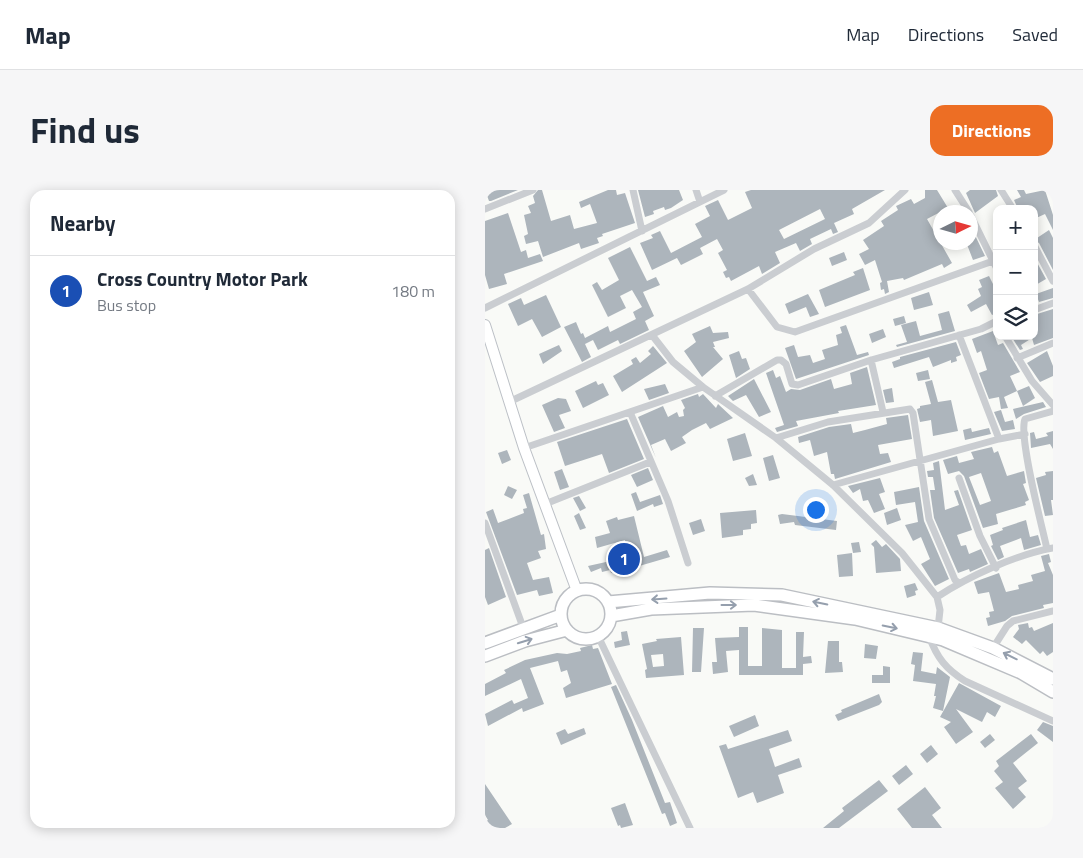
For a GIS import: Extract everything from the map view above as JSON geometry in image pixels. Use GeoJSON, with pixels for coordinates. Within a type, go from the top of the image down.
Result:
{"type":"FeatureCollection","features":[{"type":"Feature","properties":{"kind":"main road"},"geometry":{"type":"LineString","coordinates":[[589,589],[600,593],[608,602],[611,616],[607,628],[598,636],[581,639],[567,630],[561,615],[565,600],[577,591],[589,589]]}},
{"type":"Feature","properties":{"kind":"main road"},"geometry":{"type":"LineString","coordinates":[[608,602],[710,593],[782,595],[993,648],[1053,679]]}},
{"type":"Feature","properties":{"kind":"main road"},"geometry":{"type":"LineString","coordinates":[[611,616],[651,609],[754,605],[934,632],[1053,692]]}},
{"type":"Feature","properties":{"kind":"main road"},"geometry":{"type":"LineString","coordinates":[[485,643],[561,615]]}},
{"type":"Feature","properties":{"kind":"main road"},"geometry":{"type":"LineString","coordinates":[[485,656],[525,641],[567,630]]}},
{"type":"Feature","properties":{"kind":"street"},"geometry":{"type":"LineString","coordinates":[[485,209],[522,192],[533,190]]}},
{"type":"Feature","properties":{"kind":"street"},"geometry":{"type":"LineString","coordinates":[[633,190],[642,231]]}},
{"type":"Feature","properties":{"kind":"street"},"geometry":{"type":"LineString","coordinates":[[697,190],[700,202]]}},
{"type":"Feature","properties":{"kind":"street"},"geometry":{"type":"LineString","coordinates":[[485,308],[723,190]]}},
{"type":"Feature","properties":{"kind":"street"},"geometry":{"type":"LineString","coordinates":[[509,402],[748,289],[814,249],[869,223],[905,190]]}},
{"type":"Feature","properties":{"kind":"street"},"geometry":{"type":"LineString","coordinates":[[955,190],[964,205]]}},
{"type":"Feature","properties":{"kind":"street"},"geometry":{"type":"LineString","coordinates":[[1001,190],[1010,205]]}},
{"type":"Feature","properties":{"kind":"street"},"geometry":{"type":"LineString","coordinates":[[748,289],[777,327],[795,332],[993,261],[978,230]]}},
{"type":"Feature","properties":{"kind":"street"},"geometry":{"type":"LineString","coordinates":[[1037,250],[1053,282]]}},
{"type":"Feature","properties":{"kind":"street"},"geometry":{"type":"LineString","coordinates":[[1038,309],[1053,303]]}},
{"type":"Feature","properties":{"kind":"street"},"geometry":{"type":"LineString","coordinates":[[715,396],[777,360],[781,360],[786,364],[792,384],[798,385],[871,360],[981,329],[993,323]]}},
{"type":"Feature","properties":{"kind":"street"},"geometry":{"type":"LineString","coordinates":[[485,325],[524,448],[577,591]]}},
{"type":"Feature","properties":{"kind":"street"},"geometry":{"type":"LineString","coordinates":[[652,335],[673,362],[703,387],[776,438],[833,484],[902,553],[937,597],[940,610],[934,632],[938,658],[946,668],[965,682],[1053,721]]}},
{"type":"Feature","properties":{"kind":"street"},"geometry":{"type":"LineString","coordinates":[[959,335],[999,439]]}},
{"type":"Feature","properties":{"kind":"street"},"geometry":{"type":"LineString","coordinates":[[1007,340],[1031,381],[1053,405]]}},
{"type":"Feature","properties":{"kind":"street"},"geometry":{"type":"LineString","coordinates":[[1017,358],[1053,343]]}},
{"type":"Feature","properties":{"kind":"street"},"geometry":{"type":"LineString","coordinates":[[871,360],[883,412]]}},
{"type":"Feature","properties":{"kind":"street"},"geometry":{"type":"LineString","coordinates":[[524,448],[703,387]]}},
{"type":"Feature","properties":{"kind":"street"},"geometry":{"type":"LineString","coordinates":[[776,438],[828,422],[910,409],[913,414],[921,460],[929,519],[955,580],[959,583]]}},
{"type":"Feature","properties":{"kind":"street"},"geometry":{"type":"LineString","coordinates":[[937,597],[959,583],[1024,555],[1050,548],[1023,424],[1025,419],[1053,411]]}},
{"type":"Feature","properties":{"kind":"street"},"geometry":{"type":"LineString","coordinates":[[630,412],[668,501],[688,563]]}},
{"type":"Feature","properties":{"kind":"street"},"geometry":{"type":"LineString","coordinates":[[833,484],[999,439],[1025,434]]}},
{"type":"Feature","properties":{"kind":"street"},"geometry":{"type":"LineString","coordinates":[[545,504],[650,462]]}},
{"type":"Feature","properties":{"kind":"street"},"geometry":{"type":"LineString","coordinates":[[959,478],[980,536],[996,568]]}},
{"type":"Feature","properties":{"kind":"street"},"geometry":{"type":"LineString","coordinates":[[485,523],[524,630]]}},
{"type":"Feature","properties":{"kind":"street"},"geometry":{"type":"LineString","coordinates":[[993,648],[1007,626],[1013,621],[1053,611]]}},
{"type":"Feature","properties":{"kind":"street"},"geometry":{"type":"LineString","coordinates":[[598,636],[690,828]]}},
{"type":"Feature","properties":{"kind":"building"},"geometry":{"type":"Polygon","coordinates":[[[485,190],[518,190],[489,201],[485,190]]]}},
{"type":"Feature","properties":{"kind":"building"},"geometry":{"type":"Polygon","coordinates":[[[538,190],[542,190],[551,221],[570,215],[574,229],[597,223],[590,204],[581,208],[579,202],[608,190],[616,190],[617,195],[625,193],[635,223],[602,234],[603,236],[597,238],[599,243],[581,249],[579,243],[543,257],[538,241],[526,244],[524,236],[528,234],[524,215],[531,213],[528,206],[535,203],[533,196],[538,190]]]}},
{"type":"Feature","properties":{"kind":"building"},"geometry":{"type":"Polygon","coordinates":[[[638,190],[679,190],[683,200],[671,208],[665,210],[664,207],[653,211],[654,214],[645,217],[638,190]]]}},
{"type":"Feature","properties":{"kind":"building"},"geometry":{"type":"Polygon","coordinates":[[[751,190],[885,190],[852,209],[854,214],[834,223],[838,232],[833,234],[831,229],[810,239],[812,244],[800,251],[796,243],[775,252],[780,263],[762,274],[759,266],[731,281],[729,277],[726,278],[723,272],[727,270],[718,253],[723,250],[717,239],[700,248],[703,254],[681,265],[677,258],[652,270],[640,243],[653,238],[651,235],[660,231],[671,253],[702,237],[695,224],[710,216],[705,206],[718,200],[728,220],[752,208],[745,192],[751,190]],[[820,209],[779,230],[784,239],[825,219],[820,209]]]}},
{"type":"Feature","properties":{"kind":"building"},"geometry":{"type":"Polygon","coordinates":[[[925,190],[937,190],[946,205],[933,205],[933,216],[927,219],[933,230],[933,250],[945,250],[952,263],[944,268],[942,264],[904,280],[903,278],[887,281],[889,292],[885,294],[884,289],[881,290],[880,283],[882,282],[875,260],[865,265],[859,254],[869,249],[863,240],[884,226],[881,221],[898,210],[896,206],[911,199],[914,204],[925,198],[925,190]]]}},
{"type":"Feature","properties":{"kind":"building"},"geometry":{"type":"Polygon","coordinates":[[[970,190],[996,190],[998,196],[978,211],[978,205],[971,205],[966,193],[970,190]]]}},
{"type":"Feature","properties":{"kind":"building"},"geometry":{"type":"Polygon","coordinates":[[[1017,190],[1024,190],[1026,194],[1045,190],[1053,215],[1053,230],[1045,214],[1038,217],[1038,205],[1016,205],[1014,200],[1021,197],[1017,190]]]}},
{"type":"Feature","properties":{"kind":"building"},"geometry":{"type":"Polygon","coordinates":[[[508,213],[521,252],[526,250],[528,258],[540,254],[543,261],[504,274],[507,284],[489,289],[485,275],[485,221],[508,213]]]}},
{"type":"Feature","properties":{"kind":"building"},"geometry":{"type":"Polygon","coordinates":[[[1049,230],[1053,238],[1053,270],[1038,242],[1038,237],[1049,230]]]}},
{"type":"Feature","properties":{"kind":"building"},"geometry":{"type":"Polygon","coordinates":[[[978,242],[985,256],[973,260],[969,250],[978,250],[978,242]]]}},
{"type":"Feature","properties":{"kind":"building"},"geometry":{"type":"Polygon","coordinates":[[[630,247],[647,281],[656,277],[660,285],[643,292],[654,316],[645,321],[649,330],[620,344],[618,340],[598,350],[593,340],[585,344],[591,357],[582,362],[564,327],[576,322],[581,334],[583,333],[585,338],[608,326],[610,332],[636,319],[633,312],[642,307],[632,290],[620,296],[626,308],[608,317],[592,285],[597,282],[602,290],[619,280],[608,258],[630,247]]]}},
{"type":"Feature","properties":{"kind":"building"},"geometry":{"type":"Polygon","coordinates":[[[844,252],[847,260],[832,266],[829,258],[844,252]]]}},
{"type":"Feature","properties":{"kind":"building"},"geometry":{"type":"Polygon","coordinates":[[[1038,264],[1046,279],[1038,284],[1038,264]]]}},
{"type":"Feature","properties":{"kind":"building"},"geometry":{"type":"Polygon","coordinates":[[[863,268],[870,290],[825,307],[819,290],[855,275],[853,272],[863,268]]]}},
{"type":"Feature","properties":{"kind":"building"},"geometry":{"type":"Polygon","coordinates":[[[989,276],[993,284],[992,315],[986,304],[971,312],[967,305],[981,296],[978,289],[982,287],[979,280],[989,276]]]}},
{"type":"Feature","properties":{"kind":"building"},"geometry":{"type":"Polygon","coordinates":[[[1053,288],[1053,298],[1039,302],[1038,293],[1053,288]]]}},
{"type":"Feature","properties":{"kind":"building"},"geometry":{"type":"Polygon","coordinates":[[[929,292],[933,305],[914,310],[911,298],[929,292]]]}},
{"type":"Feature","properties":{"kind":"building"},"geometry":{"type":"Polygon","coordinates":[[[808,294],[819,314],[810,317],[806,307],[789,314],[785,304],[808,294]]]}},
{"type":"Feature","properties":{"kind":"building"},"geometry":{"type":"Polygon","coordinates":[[[546,295],[561,327],[542,337],[532,319],[518,326],[508,304],[521,298],[524,305],[546,295]]]}},
{"type":"Feature","properties":{"kind":"building"},"geometry":{"type":"Polygon","coordinates":[[[1053,309],[1053,338],[1034,345],[1033,340],[1038,340],[1038,314],[1053,309]]]}},
{"type":"Feature","properties":{"kind":"building"},"geometry":{"type":"Polygon","coordinates":[[[949,311],[955,331],[897,347],[896,345],[907,342],[901,325],[916,321],[920,336],[942,330],[938,314],[949,311]]]}},
{"type":"Feature","properties":{"kind":"building"},"geometry":{"type":"Polygon","coordinates":[[[904,316],[906,323],[895,326],[893,319],[904,316]]]}},
{"type":"Feature","properties":{"kind":"building"},"geometry":{"type":"Polygon","coordinates":[[[846,325],[857,355],[868,352],[869,355],[796,379],[785,348],[794,345],[798,357],[810,355],[813,363],[825,359],[822,350],[838,345],[836,335],[842,333],[840,327],[846,325]]]}},
{"type":"Feature","properties":{"kind":"building"},"geometry":{"type":"Polygon","coordinates":[[[710,326],[713,333],[728,332],[729,338],[713,342],[715,347],[713,347],[723,359],[702,377],[684,351],[696,342],[692,334],[710,326]]]}},
{"type":"Feature","properties":{"kind":"building"},"geometry":{"type":"Polygon","coordinates":[[[883,329],[886,337],[872,343],[869,334],[883,329]]]}},
{"type":"Feature","properties":{"kind":"building"},"geometry":{"type":"Polygon","coordinates":[[[993,331],[993,340],[996,340],[998,345],[1003,343],[1020,372],[1010,376],[1017,391],[1004,397],[1008,408],[1001,409],[999,397],[989,399],[979,373],[987,370],[981,351],[977,353],[972,339],[993,331]]]}},
{"type":"Feature","properties":{"kind":"building"},"geometry":{"type":"Polygon","coordinates":[[[1014,340],[1029,340],[1021,345],[1023,349],[1020,350],[1014,340]]]}},
{"type":"Feature","properties":{"kind":"building"},"geometry":{"type":"Polygon","coordinates":[[[956,342],[961,355],[956,357],[957,361],[951,363],[951,360],[933,367],[929,357],[894,368],[892,362],[900,359],[900,357],[956,342]]]}},
{"type":"Feature","properties":{"kind":"building"},"geometry":{"type":"Polygon","coordinates":[[[559,345],[562,351],[543,364],[539,354],[559,345]]]}},
{"type":"Feature","properties":{"kind":"building"},"geometry":{"type":"Polygon","coordinates":[[[653,346],[667,363],[622,392],[613,376],[633,364],[631,360],[636,357],[640,363],[651,354],[648,351],[653,346]]]}},
{"type":"Feature","properties":{"kind":"building"},"geometry":{"type":"Polygon","coordinates":[[[739,351],[742,359],[746,358],[750,369],[736,378],[729,355],[739,351]]]}},
{"type":"Feature","properties":{"kind":"building"},"geometry":{"type":"Polygon","coordinates":[[[1047,351],[1053,366],[1053,376],[1040,382],[1027,363],[1047,351]]]}},
{"type":"Feature","properties":{"kind":"building"},"geometry":{"type":"Polygon","coordinates":[[[867,367],[876,405],[838,411],[839,413],[796,421],[798,426],[777,432],[775,428],[784,425],[766,373],[773,370],[776,378],[780,376],[786,392],[791,389],[800,390],[831,379],[834,389],[852,384],[850,373],[867,367]]]}},
{"type":"Feature","properties":{"kind":"building"},"geometry":{"type":"Polygon","coordinates":[[[928,370],[930,379],[918,381],[916,373],[928,370]]]}},
{"type":"Feature","properties":{"kind":"building"},"geometry":{"type":"Polygon","coordinates":[[[754,379],[771,412],[759,417],[746,395],[733,401],[728,396],[754,379]]]}},
{"type":"Feature","properties":{"kind":"building"},"geometry":{"type":"Polygon","coordinates":[[[932,380],[938,402],[951,400],[958,431],[933,436],[931,420],[920,422],[917,409],[920,406],[931,404],[925,382],[932,380]]]}},
{"type":"Feature","properties":{"kind":"building"},"geometry":{"type":"Polygon","coordinates":[[[596,381],[598,385],[603,383],[609,395],[583,408],[575,391],[596,381]]]}},
{"type":"Feature","properties":{"kind":"building"},"geometry":{"type":"Polygon","coordinates":[[[665,384],[669,393],[649,400],[644,389],[665,384]]]}},
{"type":"Feature","properties":{"kind":"building"},"geometry":{"type":"Polygon","coordinates":[[[1029,386],[1035,398],[1023,406],[1017,391],[1029,386]]]}},
{"type":"Feature","properties":{"kind":"building"},"geometry":{"type":"Polygon","coordinates":[[[892,388],[894,402],[886,403],[883,390],[892,388]]]}},
{"type":"Feature","properties":{"kind":"building"},"geometry":{"type":"Polygon","coordinates":[[[698,394],[699,397],[703,394],[716,408],[718,404],[733,418],[710,429],[706,423],[692,430],[682,437],[686,443],[671,451],[665,439],[651,445],[656,458],[638,417],[663,406],[668,417],[677,412],[679,417],[684,416],[683,410],[685,408],[681,400],[698,394]]]}},
{"type":"Feature","properties":{"kind":"building"},"geometry":{"type":"Polygon","coordinates":[[[558,398],[566,399],[571,411],[559,415],[565,428],[554,432],[542,405],[558,398]]]}},
{"type":"Feature","properties":{"kind":"building"},"geometry":{"type":"Polygon","coordinates":[[[1043,402],[1046,407],[1024,414],[1016,419],[1013,409],[1043,402]]]}},
{"type":"Feature","properties":{"kind":"building"},"geometry":{"type":"Polygon","coordinates":[[[1001,410],[1005,422],[1013,420],[1015,429],[1002,431],[994,412],[1001,410]]]}},
{"type":"Feature","properties":{"kind":"building"},"geometry":{"type":"Polygon","coordinates":[[[908,415],[912,439],[878,445],[880,454],[888,453],[891,462],[835,479],[834,474],[831,474],[827,452],[814,456],[810,440],[799,443],[798,437],[829,427],[851,424],[853,433],[887,424],[886,418],[908,415]]]}},
{"type":"Feature","properties":{"kind":"building"},"geometry":{"type":"Polygon","coordinates":[[[627,419],[644,459],[609,473],[602,454],[565,466],[557,442],[627,419]]]}},
{"type":"Feature","properties":{"kind":"building"},"geometry":{"type":"Polygon","coordinates":[[[971,428],[972,432],[989,428],[991,434],[965,440],[963,430],[971,428]]]}},
{"type":"Feature","properties":{"kind":"building"},"geometry":{"type":"Polygon","coordinates":[[[1053,431],[1053,449],[1050,444],[1031,448],[1030,433],[1034,432],[1036,439],[1048,436],[1046,433],[1053,431]]]}},
{"type":"Feature","properties":{"kind":"building"},"geometry":{"type":"Polygon","coordinates":[[[745,433],[752,456],[733,461],[727,439],[745,433]]]}},
{"type":"Feature","properties":{"kind":"building"},"geometry":{"type":"Polygon","coordinates":[[[992,447],[994,453],[998,451],[1007,476],[1024,471],[1026,483],[1023,484],[1029,500],[1025,502],[1026,505],[996,514],[998,524],[983,528],[964,476],[959,471],[948,474],[943,460],[957,456],[959,463],[974,459],[971,452],[992,447]],[[981,473],[969,477],[980,505],[991,501],[981,473]]]}},
{"type":"Feature","properties":{"kind":"building"},"geometry":{"type":"Polygon","coordinates":[[[507,450],[511,460],[502,464],[498,453],[507,450]]]}},
{"type":"Feature","properties":{"kind":"building"},"geometry":{"type":"Polygon","coordinates":[[[773,455],[780,478],[769,481],[763,458],[773,455]]]}},
{"type":"Feature","properties":{"kind":"building"},"geometry":{"type":"Polygon","coordinates":[[[939,461],[945,510],[959,505],[954,491],[958,490],[972,530],[957,535],[961,546],[966,545],[969,554],[981,549],[988,564],[970,572],[969,569],[958,573],[934,518],[930,490],[935,490],[933,477],[928,477],[927,471],[934,470],[933,463],[939,461]]]}},
{"type":"Feature","properties":{"kind":"building"},"geometry":{"type":"Polygon","coordinates":[[[648,468],[653,480],[637,487],[631,475],[648,468]]]}},
{"type":"Feature","properties":{"kind":"building"},"geometry":{"type":"Polygon","coordinates":[[[562,469],[569,487],[560,490],[554,472],[562,469]]]}},
{"type":"Feature","properties":{"kind":"building"},"geometry":{"type":"Polygon","coordinates":[[[1053,471],[1053,500],[1051,500],[1053,515],[1045,516],[1036,478],[1046,475],[1045,472],[1053,471]]]}},
{"type":"Feature","properties":{"kind":"building"},"geometry":{"type":"Polygon","coordinates":[[[753,474],[757,485],[749,486],[745,478],[753,474]]]}},
{"type":"Feature","properties":{"kind":"building"},"geometry":{"type":"Polygon","coordinates":[[[880,478],[885,492],[879,494],[885,509],[874,513],[868,500],[863,501],[860,489],[853,493],[848,486],[880,478]]]}},
{"type":"Feature","properties":{"kind":"building"},"geometry":{"type":"Polygon","coordinates":[[[508,486],[517,490],[512,499],[504,495],[508,486]]]}},
{"type":"Feature","properties":{"kind":"building"},"geometry":{"type":"Polygon","coordinates":[[[919,487],[924,521],[949,579],[935,586],[921,564],[930,559],[921,537],[913,541],[905,525],[918,522],[915,502],[896,505],[894,492],[919,487]]]}},
{"type":"Feature","properties":{"kind":"building"},"geometry":{"type":"Polygon","coordinates":[[[636,492],[640,502],[660,495],[663,504],[654,507],[653,504],[637,511],[631,494],[636,492]]]}},
{"type":"Feature","properties":{"kind":"building"},"geometry":{"type":"Polygon","coordinates":[[[529,493],[541,535],[544,534],[546,549],[538,551],[541,558],[527,563],[533,580],[549,577],[553,593],[539,596],[537,590],[517,595],[486,512],[493,509],[498,523],[524,513],[523,509],[527,508],[523,495],[529,493]]]}},
{"type":"Feature","properties":{"kind":"building"},"geometry":{"type":"Polygon","coordinates":[[[579,496],[586,508],[580,511],[573,498],[579,496]]]}},
{"type":"Feature","properties":{"kind":"building"},"geometry":{"type":"Polygon","coordinates":[[[897,508],[901,520],[887,525],[884,513],[897,508]]]}},
{"type":"Feature","properties":{"kind":"building"},"geometry":{"type":"Polygon","coordinates":[[[756,510],[757,523],[751,524],[751,529],[743,530],[743,535],[722,538],[720,513],[756,510]]]}},
{"type":"Feature","properties":{"kind":"building"},"geometry":{"type":"Polygon","coordinates":[[[579,513],[586,528],[580,530],[574,516],[579,513]]]}},
{"type":"Feature","properties":{"kind":"building"},"geometry":{"type":"Polygon","coordinates":[[[778,515],[837,521],[836,530],[795,525],[794,522],[780,524],[778,515]]]}},
{"type":"Feature","properties":{"kind":"building"},"geometry":{"type":"Polygon","coordinates":[[[634,516],[644,557],[667,550],[670,557],[629,569],[625,540],[597,548],[595,537],[610,533],[606,521],[617,517],[618,520],[634,516]]]}},
{"type":"Feature","properties":{"kind":"building"},"geometry":{"type":"Polygon","coordinates":[[[701,519],[705,531],[693,535],[689,523],[701,519]]]}},
{"type":"Feature","properties":{"kind":"building"},"geometry":{"type":"Polygon","coordinates":[[[1026,520],[1030,537],[1038,535],[1041,545],[1024,550],[1021,538],[1000,546],[1004,557],[998,560],[991,546],[993,545],[990,535],[1003,530],[1002,528],[1026,520]]]}},
{"type":"Feature","properties":{"kind":"building"},"geometry":{"type":"Polygon","coordinates":[[[876,540],[882,547],[886,544],[900,559],[901,571],[876,573],[874,547],[871,544],[876,540]]]}},
{"type":"Feature","properties":{"kind":"building"},"geometry":{"type":"Polygon","coordinates":[[[859,542],[861,552],[853,553],[851,543],[859,542]]]}},
{"type":"Feature","properties":{"kind":"building"},"geometry":{"type":"Polygon","coordinates":[[[489,548],[506,597],[488,605],[485,597],[485,550],[489,548]]]}},
{"type":"Feature","properties":{"kind":"building"},"geometry":{"type":"Polygon","coordinates":[[[852,553],[853,576],[839,577],[837,555],[852,553]]]}},
{"type":"Feature","properties":{"kind":"building"},"geometry":{"type":"Polygon","coordinates":[[[1049,554],[1051,562],[1048,563],[1053,575],[1053,603],[1043,605],[1044,608],[1012,616],[1005,621],[988,626],[986,618],[990,617],[989,612],[994,611],[989,592],[978,594],[974,582],[999,573],[1006,592],[1019,589],[1018,585],[1033,581],[1031,575],[1045,571],[1041,556],[1049,554]]]}},
{"type":"Feature","properties":{"kind":"building"},"geometry":{"type":"Polygon","coordinates":[[[615,560],[617,571],[611,573],[610,570],[602,572],[601,568],[591,572],[588,566],[615,560]]]}},
{"type":"Feature","properties":{"kind":"building"},"geometry":{"type":"Polygon","coordinates":[[[915,583],[918,590],[915,591],[916,595],[907,598],[904,586],[915,583]]]}},
{"type":"Feature","properties":{"kind":"building"},"geometry":{"type":"Polygon","coordinates":[[[1028,623],[1029,628],[1032,627],[1034,631],[1053,623],[1053,652],[1047,656],[1043,651],[1040,654],[1026,640],[1022,644],[1013,637],[1019,629],[1018,625],[1028,623]]]}},
{"type":"Feature","properties":{"kind":"building"},"geometry":{"type":"Polygon","coordinates":[[[739,627],[748,627],[748,666],[762,666],[762,628],[782,630],[782,668],[796,668],[796,632],[804,632],[803,657],[811,656],[812,663],[803,664],[803,675],[739,675],[739,650],[726,651],[728,672],[713,674],[712,662],[717,662],[715,638],[739,637],[739,627]]]}},
{"type":"Feature","properties":{"kind":"building"},"geometry":{"type":"Polygon","coordinates":[[[693,628],[704,628],[701,672],[692,672],[693,628]]]}},
{"type":"Feature","properties":{"kind":"building"},"geometry":{"type":"Polygon","coordinates":[[[627,631],[630,645],[615,648],[614,642],[622,640],[621,632],[627,631]]]}},
{"type":"Feature","properties":{"kind":"building"},"geometry":{"type":"Polygon","coordinates":[[[681,637],[684,675],[646,678],[645,670],[647,669],[642,644],[657,641],[656,639],[681,637]],[[663,654],[651,655],[653,667],[664,666],[663,654]]]}},
{"type":"Feature","properties":{"kind":"building"},"geometry":{"type":"Polygon","coordinates":[[[828,641],[839,641],[839,662],[842,662],[843,672],[825,673],[828,641]]]}},
{"type":"Feature","properties":{"kind":"building"},"geometry":{"type":"Polygon","coordinates":[[[865,644],[878,646],[876,659],[864,658],[865,644]]]}},
{"type":"Feature","properties":{"kind":"building"},"geometry":{"type":"Polygon","coordinates":[[[592,645],[593,649],[598,648],[612,684],[566,698],[563,688],[571,683],[567,670],[561,672],[558,661],[530,668],[544,704],[523,712],[522,708],[488,726],[485,714],[512,700],[514,704],[528,698],[521,679],[485,696],[485,684],[506,673],[504,670],[525,660],[557,653],[567,654],[581,651],[580,648],[592,645]]]}},
{"type":"Feature","properties":{"kind":"building"},"geometry":{"type":"Polygon","coordinates":[[[913,652],[923,653],[921,671],[936,674],[937,667],[950,677],[943,711],[933,708],[936,684],[913,681],[915,665],[911,664],[913,652]]]}},
{"type":"Feature","properties":{"kind":"building"},"geometry":{"type":"Polygon","coordinates":[[[883,666],[890,667],[890,683],[872,683],[872,675],[883,675],[883,666]]]}},
{"type":"Feature","properties":{"kind":"building"},"geometry":{"type":"Polygon","coordinates":[[[959,683],[1001,706],[995,717],[987,712],[982,722],[956,709],[973,732],[956,744],[944,727],[951,722],[940,717],[959,683]]]}},
{"type":"Feature","properties":{"kind":"building"},"geometry":{"type":"Polygon","coordinates":[[[616,685],[665,803],[670,802],[677,823],[670,826],[665,813],[662,814],[611,687],[616,685]]]}},
{"type":"Feature","properties":{"kind":"building"},"geometry":{"type":"Polygon","coordinates":[[[879,694],[882,702],[879,705],[838,721],[835,715],[842,712],[841,710],[879,694]]]}},
{"type":"Feature","properties":{"kind":"building"},"geometry":{"type":"Polygon","coordinates":[[[755,715],[759,726],[734,737],[729,726],[755,715]]]}},
{"type":"Feature","properties":{"kind":"building"},"geometry":{"type":"Polygon","coordinates":[[[1043,722],[1053,726],[1053,742],[1037,730],[1043,722]]]}},
{"type":"Feature","properties":{"kind":"building"},"geometry":{"type":"Polygon","coordinates":[[[584,728],[586,734],[561,745],[556,733],[565,729],[568,734],[584,728]]]}},
{"type":"Feature","properties":{"kind":"building"},"geometry":{"type":"Polygon","coordinates":[[[788,730],[792,741],[769,749],[775,767],[799,758],[802,767],[778,775],[784,793],[757,803],[753,792],[738,798],[719,746],[726,744],[728,749],[788,730]]]}},
{"type":"Feature","properties":{"kind":"building"},"geometry":{"type":"Polygon","coordinates":[[[990,734],[995,740],[985,748],[980,742],[990,734]]]}},
{"type":"Feature","properties":{"kind":"building"},"geometry":{"type":"Polygon","coordinates":[[[1031,734],[1038,743],[1013,763],[1027,781],[1018,788],[1026,797],[1013,809],[995,788],[1003,782],[994,771],[999,766],[996,761],[1031,734]]]}},
{"type":"Feature","properties":{"kind":"building"},"geometry":{"type":"Polygon","coordinates":[[[931,745],[938,754],[927,763],[920,754],[931,745]]]}},
{"type":"Feature","properties":{"kind":"building"},"geometry":{"type":"Polygon","coordinates":[[[906,765],[913,774],[899,785],[892,776],[906,765]]]}},
{"type":"Feature","properties":{"kind":"building"},"geometry":{"type":"Polygon","coordinates":[[[879,780],[888,791],[839,828],[823,828],[844,811],[842,808],[879,780]]]}},
{"type":"Feature","properties":{"kind":"building"},"geometry":{"type":"Polygon","coordinates":[[[485,784],[512,824],[505,828],[485,828],[485,822],[488,820],[485,815],[485,784]]]}},
{"type":"Feature","properties":{"kind":"building"},"geometry":{"type":"Polygon","coordinates":[[[925,787],[941,808],[932,815],[942,828],[912,828],[897,809],[925,787]]]}},
{"type":"Feature","properties":{"kind":"building"},"geometry":{"type":"Polygon","coordinates":[[[625,803],[633,825],[621,828],[620,825],[618,826],[611,808],[625,803]]]}},
{"type":"Feature","properties":{"kind":"place","name":"Cross Country Motor Park"},"geometry":{"type":"Point","coordinates":[624,559]}}]}
